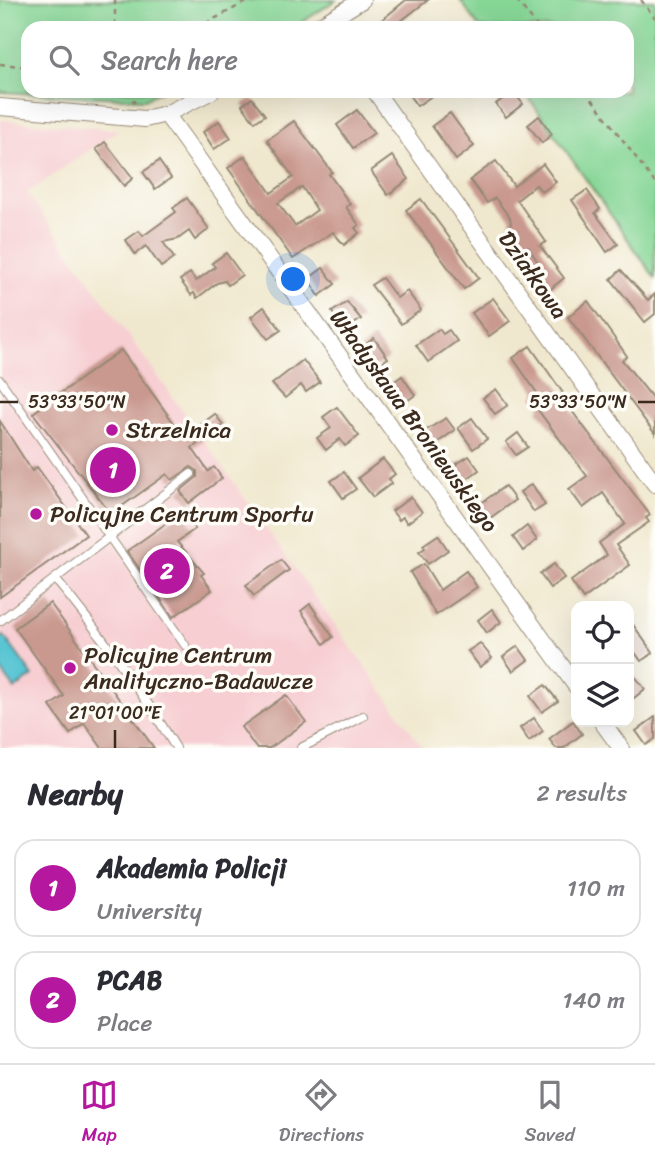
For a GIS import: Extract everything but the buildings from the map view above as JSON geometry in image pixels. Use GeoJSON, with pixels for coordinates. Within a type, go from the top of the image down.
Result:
{"type":"FeatureCollection","features":[{"type":"Feature","properties":{"kind":"street"},"geometry":{"type":"LineString","coordinates":[[331,21],[362,0]]}},
{"type":"Feature","properties":{"kind":"street"},"geometry":{"type":"LineString","coordinates":[[0,107],[145,118],[166,114],[198,98]]}},
{"type":"Feature","properties":{"kind":"street","name":"Działkowa"},"geometry":{"type":"LineString","coordinates":[[380,98],[655,484]]}},
{"type":"Feature","properties":{"kind":"street","name":"Władysława Broniewskiego"},"geometry":{"type":"LineString","coordinates":[[166,114],[571,679]]}},
{"type":"Feature","properties":{"kind":"street"},"geometry":{"type":"LineString","coordinates":[[606,727],[621,748]]}},
{"type":"Feature","properties":{"kind":"lane"},"geometry":{"type":"LineString","coordinates":[[0,380],[109,540],[185,645]]}},
{"type":"Feature","properties":{"kind":"lane"},"geometry":{"type":"LineString","coordinates":[[0,621],[109,540],[191,474]]}},
{"type":"Feature","properties":{"kind":"lane"},"geometry":{"type":"LineString","coordinates":[[55,580],[92,623],[146,699],[176,748]]}},
{"type":"Feature","properties":{"kind":"lane"},"geometry":{"type":"LineString","coordinates":[[301,748],[363,716]]}},
{"type":"Feature","properties":{"kind":"path"},"geometry":{"type":"LineString","coordinates":[[115,0],[115,21]]}},
{"type":"Feature","properties":{"kind":"path"},"geometry":{"type":"LineString","coordinates":[[210,21],[250,0]]}},
{"type":"Feature","properties":{"kind":"path"},"geometry":{"type":"LineString","coordinates":[[517,0],[533,21]]}},
{"type":"Feature","properties":{"kind":"path"},"geometry":{"type":"LineString","coordinates":[[641,0],[655,18]]}},
{"type":"Feature","properties":{"kind":"path"},"geometry":{"type":"LineString","coordinates":[[0,64],[21,66]]}},
{"type":"Feature","properties":{"kind":"path"},"geometry":{"type":"LineString","coordinates":[[591,98],[655,183]]}},
{"type":"Feature","properties":{"kind":"shaded area"},"geometry":{"type":"Polygon","coordinates":[[[0,120],[119,130],[27,193],[423,748],[0,748],[0,120]]]}},
{"type":"Feature","properties":{"kind":"green space"},"geometry":{"type":"Polygon","coordinates":[[[0,0],[336,0],[304,21],[21,21],[21,93],[0,92],[0,0]]]}},
{"type":"Feature","properties":{"kind":"green space"},"geometry":{"type":"Polygon","coordinates":[[[460,0],[655,0],[655,278],[529,98],[634,98],[634,21],[475,21],[460,0]]]}},
{"type":"Feature","properties":{"kind":"water"},"geometry":{"type":"Polygon","coordinates":[[[4,636],[33,676],[15,689],[0,669],[0,639],[4,636]]]}},
{"type":"Feature","properties":{"kind":"place","name":"Strzelnica"},"geometry":{"type":"Point","coordinates":[112,430]}},
{"type":"Feature","properties":{"kind":"place","name":"Akademia Policji"},"geometry":{"type":"Point","coordinates":[113,470]}},
{"type":"Feature","properties":{"kind":"place","name":"Policyjne Centrum Sportu"},"geometry":{"type":"Point","coordinates":[36,514]}},
{"type":"Feature","properties":{"kind":"place","name":"PCAB"},"geometry":{"type":"Point","coordinates":[167,571]}},
{"type":"Feature","properties":{"kind":"place","name":"Policyjne Centrum Analityczno-Badawcze"},"geometry":{"type":"Point","coordinates":[70,668]}}]}
